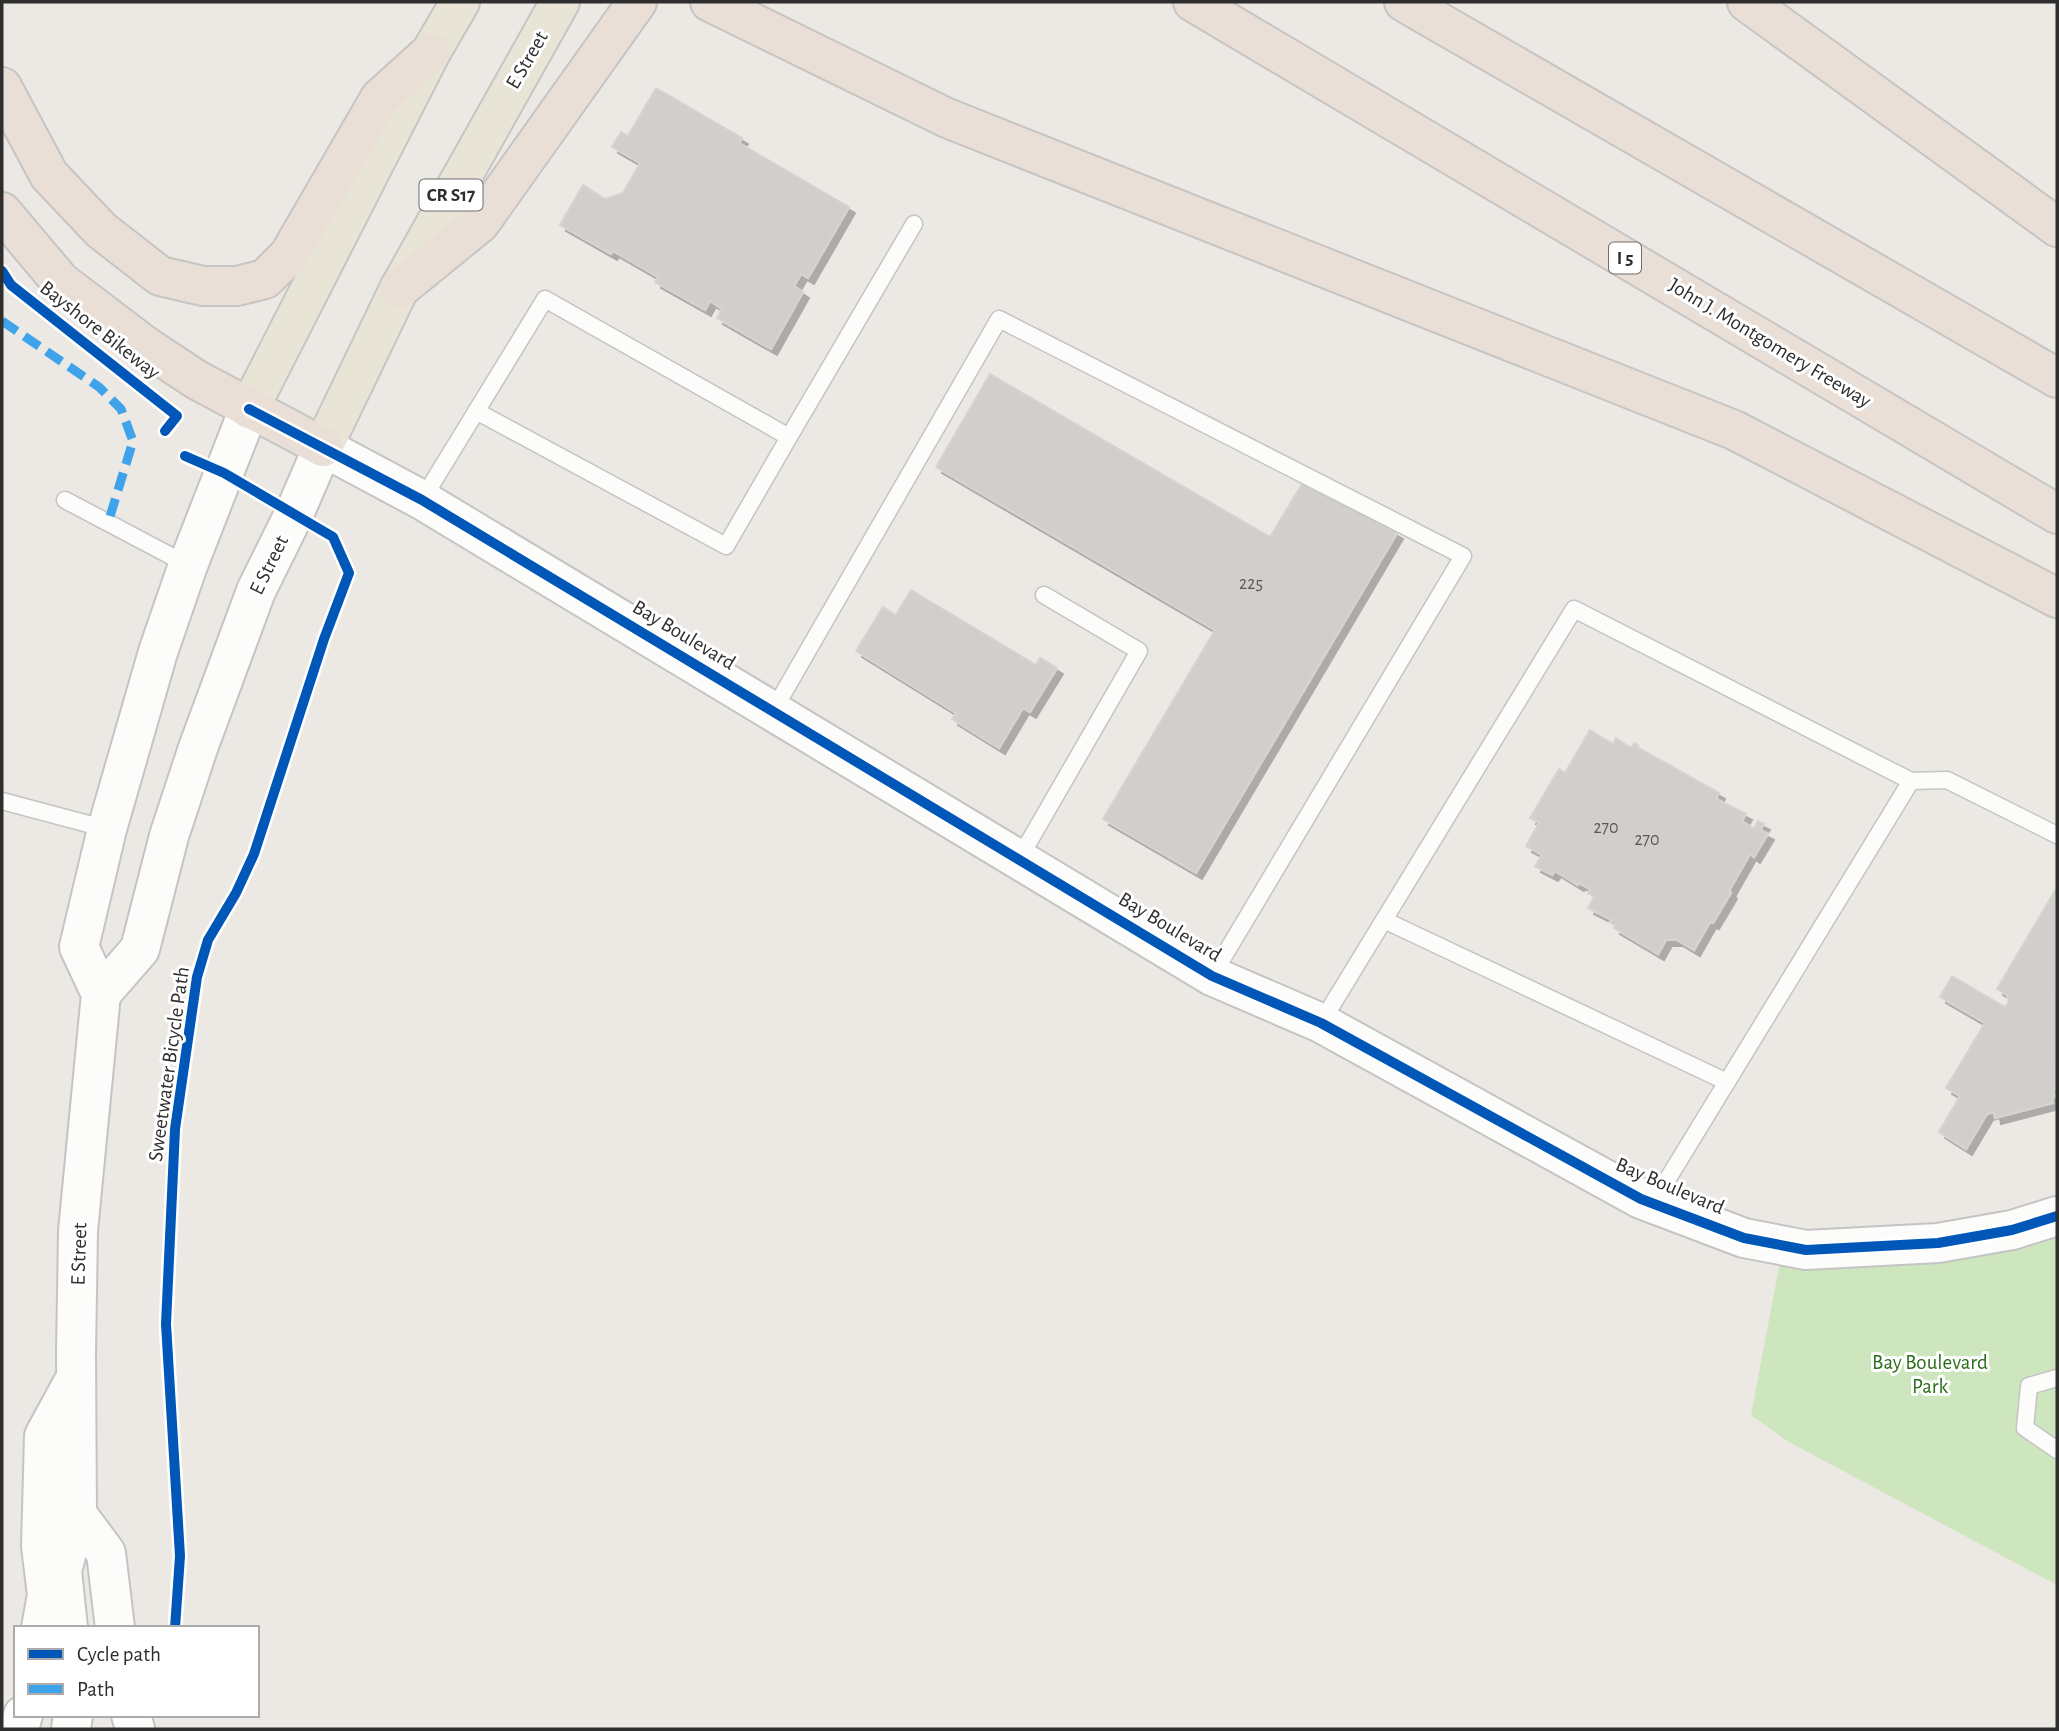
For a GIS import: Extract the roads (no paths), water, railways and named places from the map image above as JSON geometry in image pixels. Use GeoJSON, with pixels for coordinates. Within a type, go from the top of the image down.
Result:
{"type":"FeatureCollection","features":[{"type":"Feature","properties":{"kind":"highway"},"geometry":{"type":"LineString","coordinates":[[398,289],[480,223],[636,2]]}},
{"type":"Feature","properties":{"kind":"highway"},"geometry":{"type":"LineString","coordinates":[[710,2],[947,118],[1734,430],[2057,598]]}},
{"type":"Feature","properties":{"kind":"highway","name":"John J. Montgomery Freeway"},"geometry":{"type":"LineString","coordinates":[[1193,2],[2057,514]]}},
{"type":"Feature","properties":{"kind":"highway"},"geometry":{"type":"LineString","coordinates":[[1404,2],[2057,378]]}},
{"type":"Feature","properties":{"kind":"highway"},"geometry":{"type":"LineString","coordinates":[[1747,2],[2057,227]]}},
{"type":"Feature","properties":{"kind":"highway"},"geometry":{"type":"LineString","coordinates":[[2,87],[49,176],[101,230],[160,276],[204,286],[237,286],[265,279],[289,255],[380,98],[431,52]]}},
{"type":"Feature","properties":{"kind":"highway"},"geometry":{"type":"LineString","coordinates":[[2,212],[61,282],[153,352],[249,409],[324,447]]}},
{"type":"Feature","properties":{"kind":"main road"},"geometry":{"type":"LineString","coordinates":[[101,994],[79,947],[107,829],[158,652],[188,565],[249,409],[431,52],[460,2]]}},
{"type":"Feature","properties":{"kind":"main road","name":"E Street"},"geometry":{"type":"LineString","coordinates":[[68,1626],[62,1571],[77,1514],[78,1231],[101,994],[140,949],[169,836],[198,748],[256,591],[398,289],[560,2]]}},
{"type":"Feature","properties":{"kind":"main road","name":"Bay Boulevard"},"geometry":{"type":"LineString","coordinates":[[324,447],[422,500],[1212,976],[1321,1023],[1641,1199],[1744,1238],[1806,1250],[1938,1243],[2012,1230],[2057,1216]]}},
{"type":"Feature","properties":{"kind":"main road"},"geometry":{"type":"LineString","coordinates":[[41,1626],[47,1595],[41,1546],[44,1436],[76,1377]]}},
{"type":"Feature","properties":{"kind":"main road"},"geometry":{"type":"LineString","coordinates":[[77,1514],[106,1553],[115,1626]]}},
{"type":"Feature","properties":{"kind":"lane"},"geometry":{"type":"LineString","coordinates":[[476,411],[726,545],[914,224]]}},
{"type":"Feature","properties":{"kind":"lane"},"geometry":{"type":"LineString","coordinates":[[422,500],[545,299],[789,437]]}},
{"type":"Feature","properties":{"kind":"lane"},"geometry":{"type":"LineString","coordinates":[[773,711],[999,319],[1463,556],[1212,976]]}},
{"type":"Feature","properties":{"kind":"lane"},"geometry":{"type":"LineString","coordinates":[[65,500],[188,565]]}},
{"type":"Feature","properties":{"kind":"lane"},"geometry":{"type":"LineString","coordinates":[[1019,859],[1139,651],[1044,595]]}},
{"type":"Feature","properties":{"kind":"lane"},"geometry":{"type":"LineString","coordinates":[[1321,1023],[1574,609],[1911,781],[1947,780],[2057,835]]}},
{"type":"Feature","properties":{"kind":"lane"},"geometry":{"type":"LineString","coordinates":[[1653,1203],[1911,781]]}},
{"type":"Feature","properties":{"kind":"lane"},"geometry":{"type":"LineString","coordinates":[[2,801],[107,829]]}},
{"type":"Feature","properties":{"kind":"lane"},"geometry":{"type":"LineString","coordinates":[[1384,920],[1727,1082]]}},
{"type":"Feature","properties":{"kind":"lane"},"geometry":{"type":"LineString","coordinates":[[2057,1378],[2029,1386],[2025,1428],[2057,1450]]}},
{"type":"Feature","properties":{"kind":"park label","name":"Bay Boulevard Park"},"geometry":{"type":"Point","coordinates":[1930,1374]}}]}
